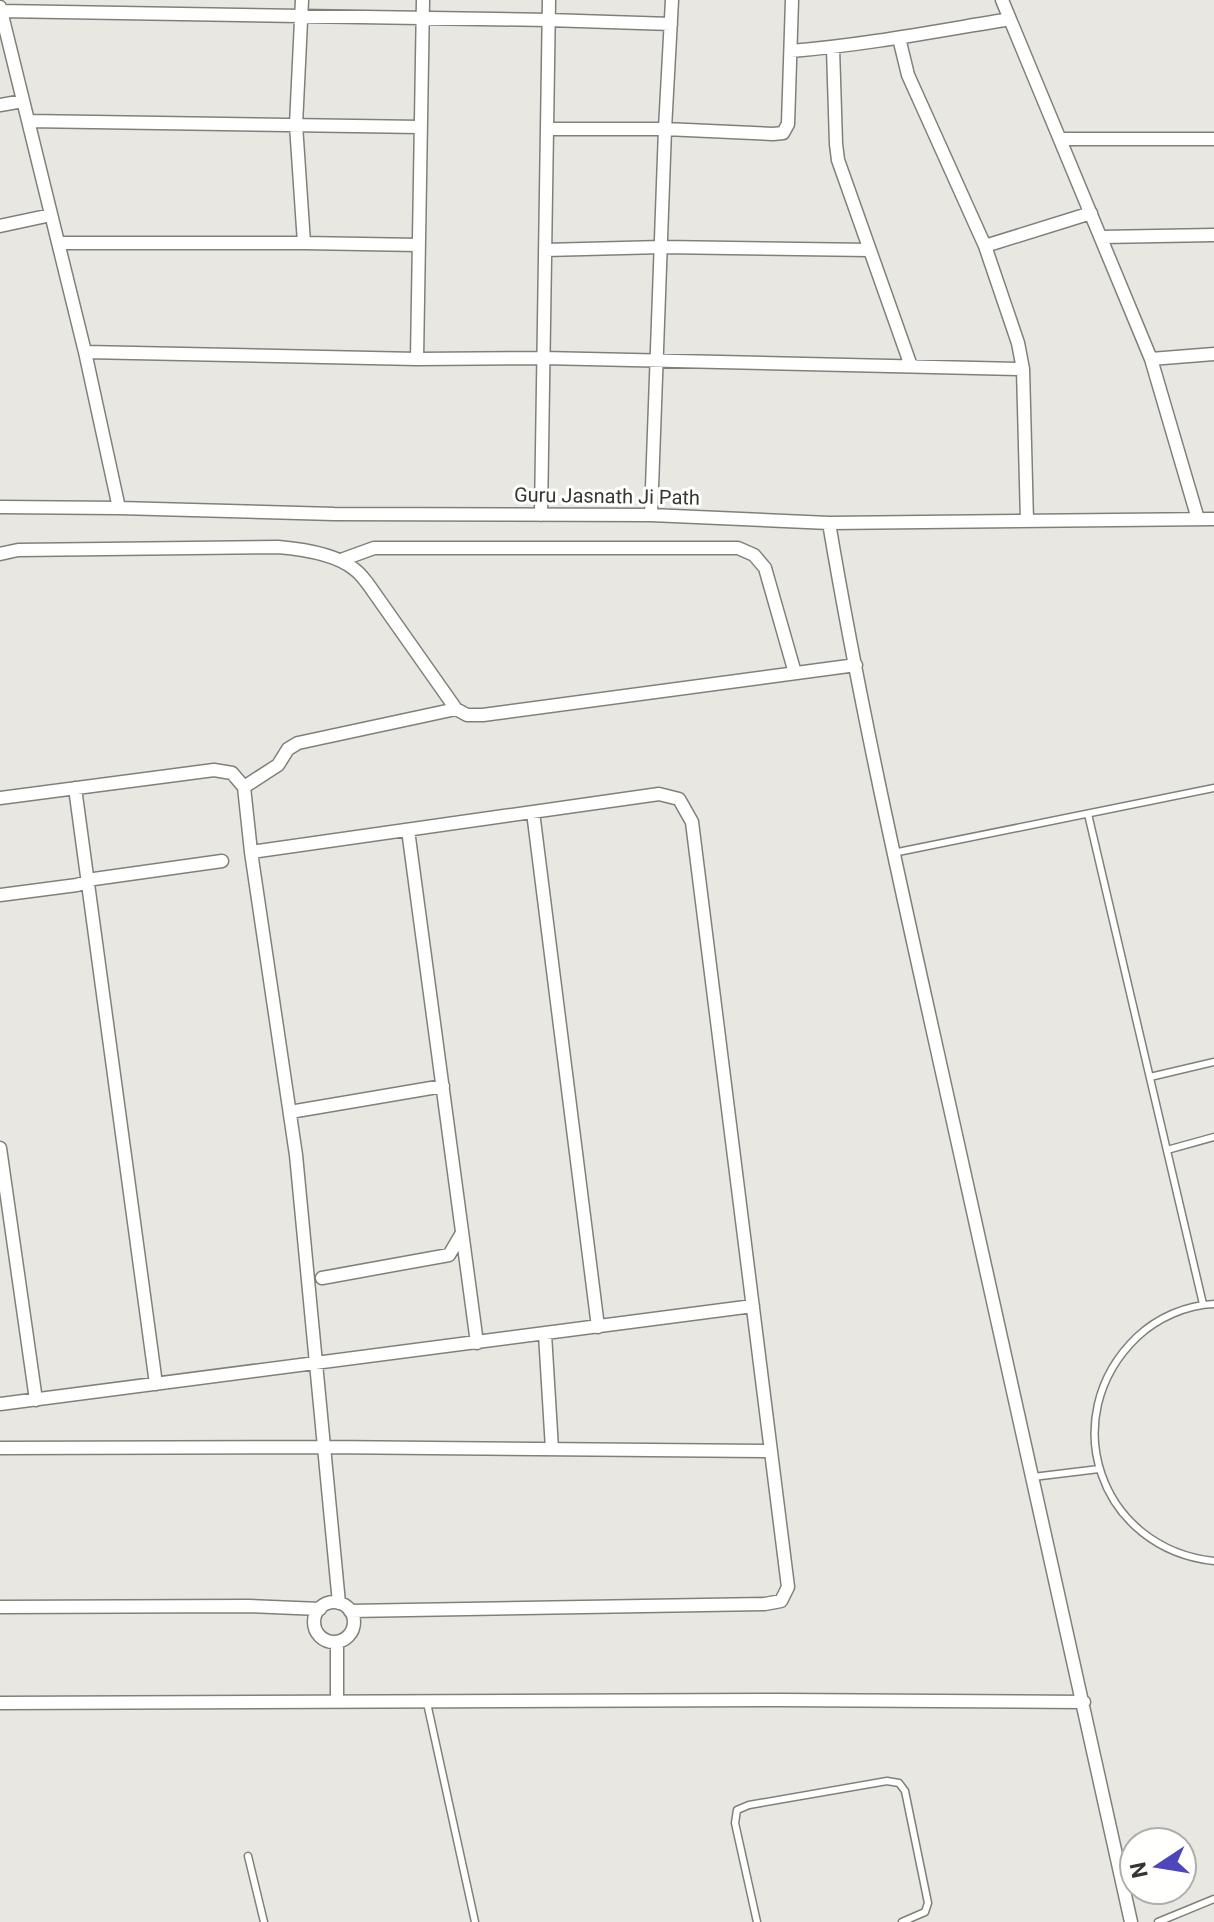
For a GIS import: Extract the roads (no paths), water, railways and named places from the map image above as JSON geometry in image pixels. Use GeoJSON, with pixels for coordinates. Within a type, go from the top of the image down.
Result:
{"type":"FeatureCollection","features":[{"type":"Feature","properties":{"kind":"street"},"geometry":{"type":"LineString","coordinates":[[204,14],[205,0]]}},
{"type":"Feature","properties":{"kind":"street"},"geometry":{"type":"LineString","coordinates":[[302,0],[296,125],[304,243]]}},
{"type":"Feature","properties":{"kind":"street"},"geometry":{"type":"LineString","coordinates":[[417,359],[423,0]]}},
{"type":"Feature","properties":{"kind":"street"},"geometry":{"type":"LineString","coordinates":[[541,515],[549,0]]}},
{"type":"Feature","properties":{"kind":"street"},"geometry":{"type":"LineString","coordinates":[[651,515],[672,0]]}},
{"type":"Feature","properties":{"kind":"street"},"geometry":{"type":"LineString","coordinates":[[547,129],[783,133],[788,124],[792,0]]}},
{"type":"Feature","properties":{"kind":"street"},"geometry":{"type":"LineString","coordinates":[[1002,0],[1151,359],[1198,519]]}},
{"type":"Feature","properties":{"kind":"street"},"geometry":{"type":"LineString","coordinates":[[119,508],[85,352],[0,9],[100,6],[204,14],[671,24]]}},
{"type":"Feature","properties":{"kind":"street"},"geometry":{"type":"LineString","coordinates":[[791,51],[833,48],[1010,19]]}},
{"type":"Feature","properties":{"kind":"street"},"geometry":{"type":"LineString","coordinates":[[899,38],[908,75],[985,246],[1018,343],[1023,369],[1027,521]]}},
{"type":"Feature","properties":{"kind":"street"},"geometry":{"type":"LineString","coordinates":[[833,48],[838,160],[911,366]]}},
{"type":"Feature","properties":{"kind":"street"},"geometry":{"type":"LineString","coordinates":[[0,105],[23,101]]}},
{"type":"Feature","properties":{"kind":"street"},"geometry":{"type":"LineString","coordinates":[[28,121],[421,127]]}},
{"type":"Feature","properties":{"kind":"street"},"geometry":{"type":"LineString","coordinates":[[1060,139],[1214,139]]}},
{"type":"Feature","properties":{"kind":"street"},"geometry":{"type":"LineString","coordinates":[[985,246],[1091,213]]}},
{"type":"Feature","properties":{"kind":"street"},"geometry":{"type":"LineString","coordinates":[[0,226],[51,215]]}},
{"type":"Feature","properties":{"kind":"street"},"geometry":{"type":"LineString","coordinates":[[1101,237],[1214,235]]}},
{"type":"Feature","properties":{"kind":"street"},"geometry":{"type":"LineString","coordinates":[[58,243],[419,245]]}},
{"type":"Feature","properties":{"kind":"street"},"geometry":{"type":"LineString","coordinates":[[545,250],[662,247],[870,250]]}},
{"type":"Feature","properties":{"kind":"street"},"geometry":{"type":"LineString","coordinates":[[85,352],[1023,369]]}},
{"type":"Feature","properties":{"kind":"street"},"geometry":{"type":"LineString","coordinates":[[1151,359],[1214,354]]}},
{"type":"Feature","properties":{"kind":"street","name":"Guru Jasnath Ji Path"},"geometry":{"type":"LineString","coordinates":[[0,507],[334,514],[651,515],[829,523],[1214,519]]}},
{"type":"Feature","properties":{"kind":"street"},"geometry":{"type":"LineString","coordinates":[[829,523],[893,853],[1131,1922]]}},
{"type":"Feature","properties":{"kind":"street"},"geometry":{"type":"LineString","coordinates":[[0,554],[18,550],[278,547],[299,548],[341,560],[355,569],[368,584],[456,709],[467,715],[856,665]]}},
{"type":"Feature","properties":{"kind":"street"},"geometry":{"type":"LineString","coordinates":[[341,560],[374,548],[738,548],[754,555],[765,568],[795,673]]}},
{"type":"Feature","properties":{"kind":"street"},"geometry":{"type":"LineString","coordinates":[[244,787],[278,765],[288,749],[298,743],[456,709]]}},
{"type":"Feature","properties":{"kind":"street"},"geometry":{"type":"LineString","coordinates":[[0,798],[214,770],[232,773],[244,787],[251,852],[296,1155],[324,1447],[344,1607],[354,1623],[343,1640],[325,1640],[317,1631],[315,1620],[325,1605],[344,1607],[751,1604],[781,1601],[788,1587],[692,822],[679,799],[659,794],[251,852]]}},
{"type":"Feature","properties":{"kind":"street"},"geometry":{"type":"LineString","coordinates":[[75,788],[156,1384]]}},
{"type":"Feature","properties":{"kind":"street"},"geometry":{"type":"LineString","coordinates":[[533,812],[598,1327]]}},
{"type":"Feature","properties":{"kind":"street"},"geometry":{"type":"LineString","coordinates":[[408,830],[477,1343]]}},
{"type":"Feature","properties":{"kind":"street"},"geometry":{"type":"LineString","coordinates":[[0,895],[222,861]]}},
{"type":"Feature","properties":{"kind":"street"},"geometry":{"type":"LineString","coordinates":[[290,1112],[443,1086]]}},
{"type":"Feature","properties":{"kind":"street"},"geometry":{"type":"LineString","coordinates":[[0,1148],[36,1400]]}},
{"type":"Feature","properties":{"kind":"street"},"geometry":{"type":"LineString","coordinates":[[322,1278],[449,1255],[462,1233]]}},
{"type":"Feature","properties":{"kind":"street"},"geometry":{"type":"LineString","coordinates":[[0,1404],[753,1306]]}},
{"type":"Feature","properties":{"kind":"street"},"geometry":{"type":"LineString","coordinates":[[545,1334],[552,1449]]}},
{"type":"Feature","properties":{"kind":"street"},"geometry":{"type":"LineString","coordinates":[[0,1448],[771,1451]]}},
{"type":"Feature","properties":{"kind":"street"},"geometry":{"type":"LineString","coordinates":[[0,1607],[248,1606],[320,1609]]}},
{"type":"Feature","properties":{"kind":"street"},"geometry":{"type":"LineString","coordinates":[[337,1642],[337,1701]]}},
{"type":"Feature","properties":{"kind":"street"},"geometry":{"type":"LineString","coordinates":[[0,1703],[426,1700],[1084,1702]]}},
{"type":"Feature","properties":{"kind":"lane"},"geometry":{"type":"LineString","coordinates":[[893,853],[1214,788]]}},
{"type":"Feature","properties":{"kind":"lane"},"geometry":{"type":"LineString","coordinates":[[1088,814],[1203,1304]]}},
{"type":"Feature","properties":{"kind":"lane"},"geometry":{"type":"LineString","coordinates":[[1150,1077],[1214,1062]]}},
{"type":"Feature","properties":{"kind":"lane"},"geometry":{"type":"LineString","coordinates":[[1167,1150],[1214,1137]]}},
{"type":"Feature","properties":{"kind":"lane"},"geometry":{"type":"LineString","coordinates":[[1214,1304],[1173,1313],[1146,1329],[1124,1350],[1107,1376],[1097,1406],[1094,1437],[1099,1469],[1111,1497],[1130,1522],[1159,1545],[1193,1559],[1214,1561]]}},
{"type":"Feature","properties":{"kind":"lane"},"geometry":{"type":"LineString","coordinates":[[1033,1477],[1099,1469]]}},
{"type":"Feature","properties":{"kind":"lane"},"geometry":{"type":"LineString","coordinates":[[426,1700],[475,1922]]}},
{"type":"Feature","properties":{"kind":"lane"},"geometry":{"type":"LineString","coordinates":[[757,1922],[735,1823],[737,1810],[749,1805],[887,1781],[899,1783],[905,1791],[928,1903],[925,1912],[902,1922]]}},
{"type":"Feature","properties":{"kind":"lane"},"geometry":{"type":"LineString","coordinates":[[248,1856],[264,1922]]}},
{"type":"Feature","properties":{"kind":"lane"},"geometry":{"type":"LineString","coordinates":[[1158,1922],[1214,1899]]}}]}
